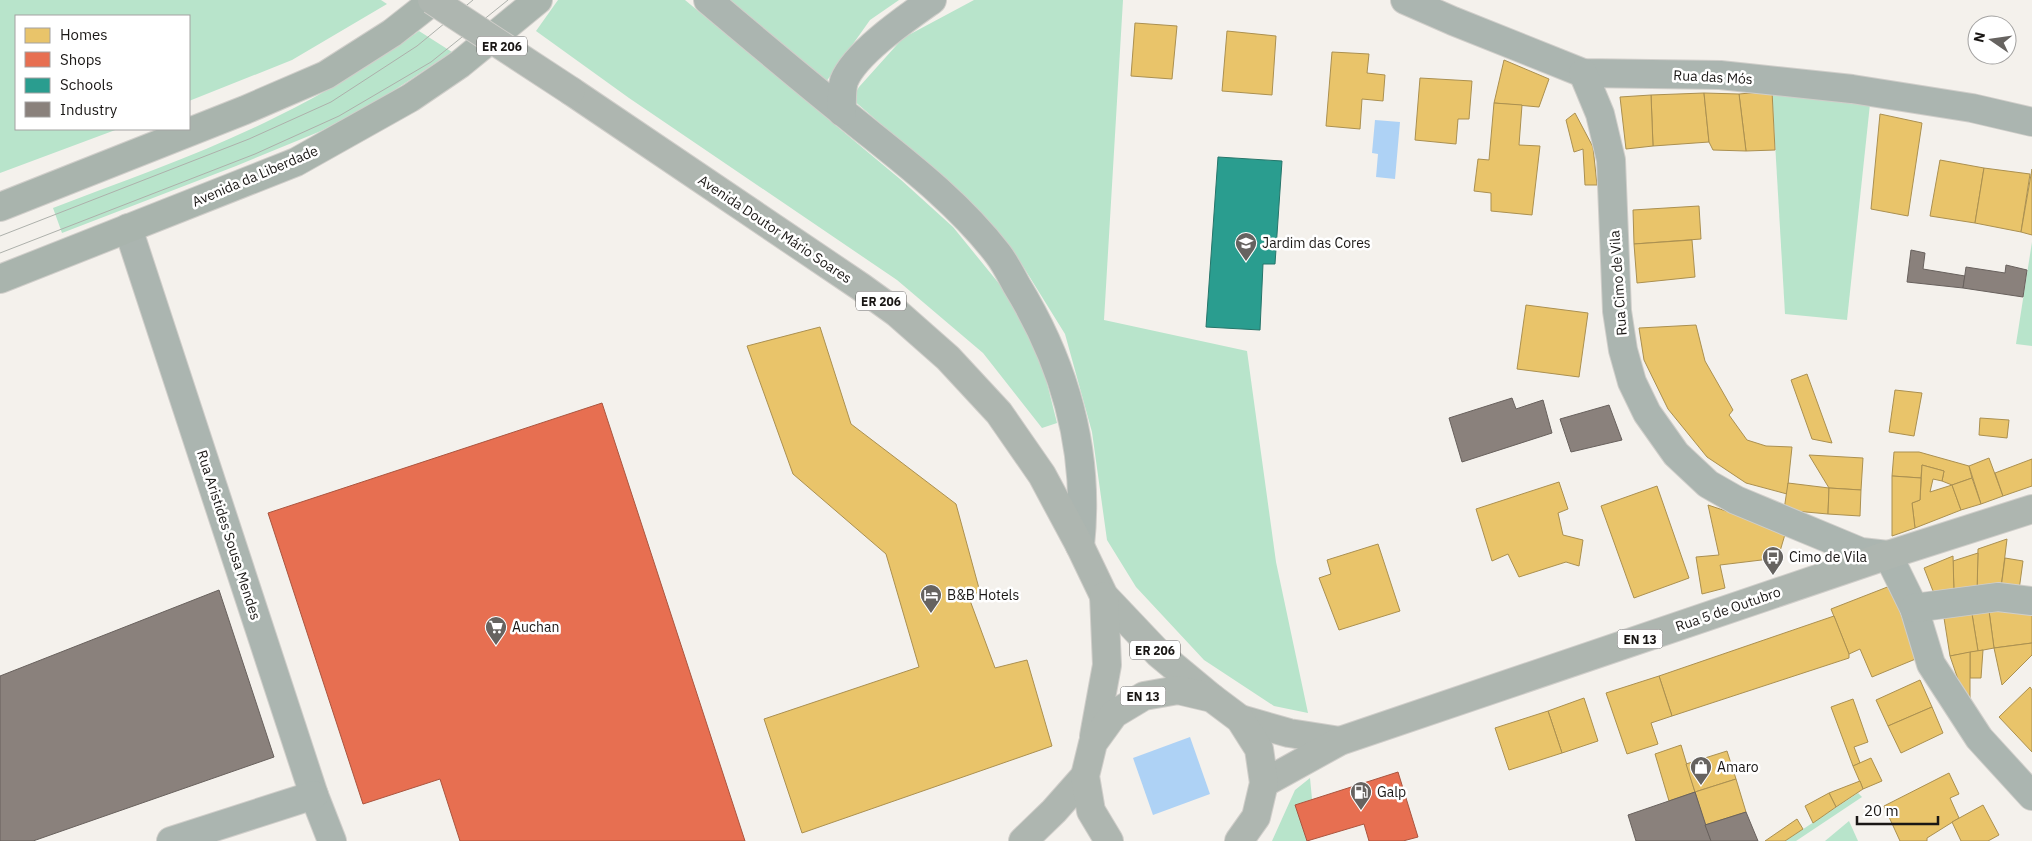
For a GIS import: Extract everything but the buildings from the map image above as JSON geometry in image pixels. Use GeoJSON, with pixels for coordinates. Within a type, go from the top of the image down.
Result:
{"type":"FeatureCollection","features":[{"type":"Feature","properties":{"kind":"main road","name":"Avenida Doutor Mário Soares"},"geometry":{"type":"LineString","coordinates":[[433,0],[571,91],[897,313],[948,358],[999,413],[1042,475],[1104,596],[1159,654],[1212,698]]}},
{"type":"Feature","properties":{"kind":"main road","name":"Rua 5 de Outubro"},"geometry":{"type":"LineString","coordinates":[[1264,783],[1340,741],[1888,555],[2032,509]]}},
{"type":"Feature","properties":{"kind":"main road","name":"Avenida Doutor Mário Soares"},"geometry":{"type":"LineString","coordinates":[[1093,743],[1107,665],[1104,596]]}},
{"type":"Feature","properties":{"kind":"main road","name":"EN 13"},"geometry":{"type":"LineString","coordinates":[[1109,841],[1091,812],[1085,776],[1093,743],[1114,714],[1144,696],[1178,690],[1212,698],[1240,719],[1259,748],[1264,783],[1256,817],[1239,841]]}},
{"type":"Feature","properties":{"kind":"main road","name":"Rua 5 de Outubro"},"geometry":{"type":"LineString","coordinates":[[1240,719],[1289,733],[1340,741]]}},
{"type":"Feature","properties":{"kind":"main road","name":"EN 13"},"geometry":{"type":"LineString","coordinates":[[1023,841],[1054,811],[1085,776]]}},
{"type":"Feature","properties":{"kind":"street"},"geometry":{"type":"LineString","coordinates":[[0,208],[245,110],[326,75],[392,33],[433,0]]}},
{"type":"Feature","properties":{"kind":"street","name":"Avenida da Liberdade"},"geometry":{"type":"LineString","coordinates":[[0,279],[296,162],[410,98],[460,64],[538,0]]}},
{"type":"Feature","properties":{"kind":"street"},"geometry":{"type":"LineString","coordinates":[[708,0],[842,112],[913,168],[951,202],[998,254],[1029,305],[1054,357],[1070,407],[1078,446],[1083,516],[1080,546]]}},
{"type":"Feature","properties":{"kind":"street"},"geometry":{"type":"LineString","coordinates":[[842,112],[845,80],[857,61],[899,23],[932,0]]}},
{"type":"Feature","properties":{"kind":"street","name":"Rua das Mós"},"geometry":{"type":"LineString","coordinates":[[1406,0],[1583,73],[1720,75],[1852,89],[1972,108],[2032,122]]}},
{"type":"Feature","properties":{"kind":"street","name":"Rua Cimo de Vila"},"geometry":{"type":"LineString","coordinates":[[1583,73],[1600,114],[1611,160],[1617,311],[1623,350],[1632,382],[1647,414],[1676,454],[1708,484],[1736,500],[1861,552],[1888,555]]}},
{"type":"Feature","properties":{"kind":"street","name":"Rua Aristides Sousa Mendes"},"geometry":{"type":"LineString","coordinates":[[128,228],[314,795],[332,841]]}},
{"type":"Feature","properties":{"kind":"street"},"geometry":{"type":"LineString","coordinates":[[1888,555],[1914,608],[1931,664],[1979,738],[2032,796]]}},
{"type":"Feature","properties":{"kind":"street"},"geometry":{"type":"LineString","coordinates":[[1914,608],[1998,597],[2032,601]]}},
{"type":"Feature","properties":{"kind":"street"},"geometry":{"type":"LineString","coordinates":[[171,841],[314,795]]}},
{"type":"Feature","properties":{"kind":"green space"},"geometry":{"type":"Polygon","coordinates":[[[0,0],[381,0],[387,4],[292,60],[190,101],[190,15],[15,15],[15,130],[115,130],[0,173],[0,0]]]}},
{"type":"Feature","properties":{"kind":"green space"},"geometry":{"type":"Polygon","coordinates":[[[558,0],[685,0],[900,179],[953,227],[1014,302],[1041,359],[1057,423],[1042,428],[983,353],[897,280],[629,98],[536,31],[558,0]]]}},
{"type":"Feature","properties":{"kind":"green space"},"geometry":{"type":"Polygon","coordinates":[[[730,0],[899,0],[870,20],[826,82],[730,0]]]}},
{"type":"Feature","properties":{"kind":"green space"},"geometry":{"type":"Polygon","coordinates":[[[974,0],[1123,0],[1104,320],[1247,351],[1276,562],[1308,713],[1274,706],[1204,660],[1136,587],[1107,540],[1092,432],[1065,334],[1016,255],[956,189],[852,99],[859,87],[903,38],[974,0]]]}},
{"type":"Feature","properties":{"kind":"green space"},"geometry":{"type":"Polygon","coordinates":[[[419,31],[452,52],[384,97],[321,131],[62,233],[53,208],[194,154],[276,117],[349,77],[419,31]]]}},
{"type":"Feature","properties":{"kind":"green space"},"geometry":{"type":"Polygon","coordinates":[[[1772,91],[1870,104],[1847,320],[1785,314],[1772,91]]]}},
{"type":"Feature","properties":{"kind":"green space"},"geometry":{"type":"Polygon","coordinates":[[[2032,242],[2032,346],[2016,344],[2032,242]]]}},
{"type":"Feature","properties":{"kind":"green space"},"geometry":{"type":"Polygon","coordinates":[[[1310,778],[1312,799],[1296,805],[1307,841],[1272,841],[1295,790],[1310,778]]]}},
{"type":"Feature","properties":{"kind":"green space"},"geometry":{"type":"Polygon","coordinates":[[[1858,793],[1862,797],[1796,841],[1785,841],[1858,793]]]}},
{"type":"Feature","properties":{"kind":"green space"},"geometry":{"type":"Polygon","coordinates":[[[1849,821],[1858,841],[1825,841],[1849,821]]]}},
{"type":"Feature","properties":{"kind":"water"},"geometry":{"type":"Polygon","coordinates":[[[1375,120],[1400,122],[1395,179],[1376,177],[1378,154],[1372,153],[1375,120]]]}},
{"type":"Feature","properties":{"kind":"water"},"geometry":{"type":"Polygon","coordinates":[[[1190,737],[1210,794],[1153,815],[1133,758],[1190,737]]]}},
{"type":"Feature","properties":{"kind":"tram line"},"geometry":{"type":"LineString","coordinates":[[0,236],[249,139],[331,102],[417,46],[473,0]]}},
{"type":"Feature","properties":{"kind":"tram line"},"geometry":{"type":"LineString","coordinates":[[0,253],[255,154],[339,116],[431,62],[508,0]]}},
{"type":"Feature","properties":{"kind":"place","name":"Jardim das Cores"},"geometry":{"type":"Point","coordinates":[1246,262]}},
{"type":"Feature","properties":{"kind":"place","name":"Cimo de Vila"},"geometry":{"type":"Point","coordinates":[1773,576]}},
{"type":"Feature","properties":{"kind":"place","name":"B&B Hotels"},"geometry":{"type":"Point","coordinates":[931,614]}},
{"type":"Feature","properties":{"kind":"place","name":"Auchan"},"geometry":{"type":"Point","coordinates":[496,646]}},
{"type":"Feature","properties":{"kind":"place","name":"Amaro"},"geometry":{"type":"Point","coordinates":[1701,786]}},
{"type":"Feature","properties":{"kind":"place","name":"Galp"},"geometry":{"type":"Point","coordinates":[1361,811]}}]}
